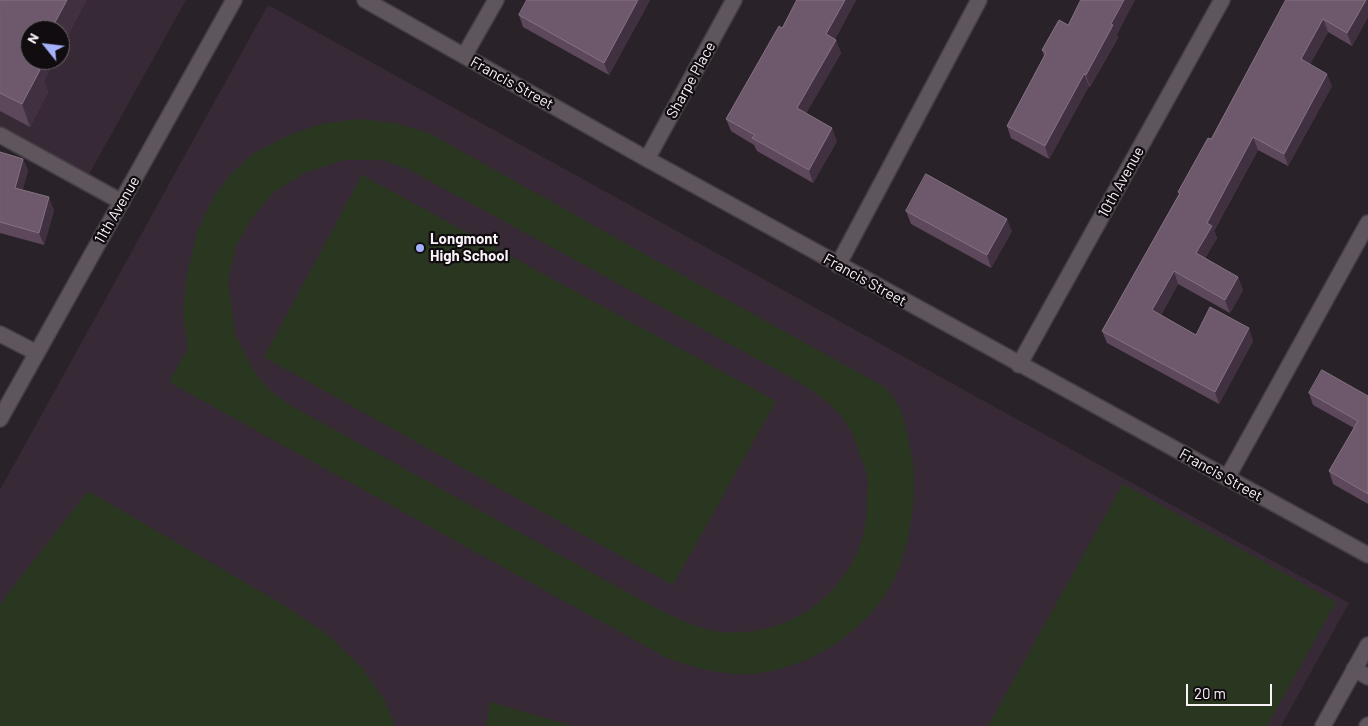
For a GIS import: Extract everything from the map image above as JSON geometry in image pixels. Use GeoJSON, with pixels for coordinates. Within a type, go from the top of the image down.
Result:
{"type":"FeatureCollection","features":[{"type":"Feature","properties":{"kind":"street","name":"11th Avenue"},"geometry":{"type":"LineString","coordinates":[[0,419],[234,0]]}},
{"type":"Feature","properties":{"kind":"street","name":"Francis Street"},"geometry":{"type":"LineString","coordinates":[[365,0],[838,265],[1368,555]]}},
{"type":"Feature","properties":{"kind":"street"},"geometry":{"type":"LineString","coordinates":[[464,56],[496,0]]}},
{"type":"Feature","properties":{"kind":"street","name":"Sharpe Place"},"geometry":{"type":"LineString","coordinates":[[647,159],[734,0]]}},
{"type":"Feature","properties":{"kind":"street"},"geometry":{"type":"LineString","coordinates":[[838,265],[979,0]]}},
{"type":"Feature","properties":{"kind":"street","name":"10th Avenue"},"geometry":{"type":"LineString","coordinates":[[1019,365],[1222,0]]}},
{"type":"Feature","properties":{"kind":"street"},"geometry":{"type":"LineString","coordinates":[[0,135],[122,202]]}},
{"type":"Feature","properties":{"kind":"street"},"geometry":{"type":"LineString","coordinates":[[1227,478],[1368,223]]}},
{"type":"Feature","properties":{"kind":"street"},"geometry":{"type":"LineString","coordinates":[[0,334],[36,354]]}},
{"type":"Feature","properties":{"kind":"street"},"geometry":{"type":"LineString","coordinates":[[1323,726],[1368,645]]}},
{"type":"Feature","properties":{"kind":"street"},"geometry":{"type":"LineString","coordinates":[[1354,669],[1368,677]]}},
{"type":"Feature","properties":{"kind":"shaded area"},"geometry":{"type":"Polygon","coordinates":[[[0,0],[186,0],[88,176],[0,127],[0,0]]]}},
{"type":"Feature","properties":{"kind":"shaded area","name":"Longmont High School"},"geometry":{"type":"Polygon","coordinates":[[[268,5],[1349,603],[1281,726],[0,726],[0,490],[268,5]]]}},
{"type":"Feature","properties":{"kind":"green space"},"geometry":{"type":"Polygon","coordinates":[[[358,119],[396,123],[431,134],[883,386],[895,400],[905,424],[913,462],[914,494],[910,526],[901,563],[890,587],[877,606],[843,638],[823,651],[802,662],[779,669],[757,673],[734,674],[683,664],[667,658],[169,382],[188,348],[183,312],[187,274],[198,230],[214,196],[231,174],[254,153],[289,135],[321,124],[358,119]],[[344,160],[304,173],[273,193],[251,219],[236,246],[228,280],[235,334],[255,373],[272,392],[290,405],[650,605],[694,625],[721,632],[749,632],[776,626],[801,615],[823,599],[842,579],[855,556],[864,530],[868,485],[868,478],[855,441],[845,421],[831,405],[794,379],[408,169],[382,160],[344,160]]]}},
{"type":"Feature","properties":{"kind":"green space"},"geometry":{"type":"Polygon","coordinates":[[[362,175],[776,401],[673,585],[264,357],[362,175]]]}},
{"type":"Feature","properties":{"kind":"green space"},"geometry":{"type":"Polygon","coordinates":[[[1123,484],[1336,602],[1267,726],[988,726],[1123,484]]]}},
{"type":"Feature","properties":{"kind":"green space"},"geometry":{"type":"Polygon","coordinates":[[[88,491],[282,604],[327,634],[363,669],[385,701],[395,726],[0,726],[0,604],[88,491]]]}},
{"type":"Feature","properties":{"kind":"green space"},"geometry":{"type":"Polygon","coordinates":[[[490,702],[573,726],[486,726],[490,702]]]}},
{"type":"Feature","properties":{"kind":"building"},"geometry":{"type":"Polygon","coordinates":[[[0,0],[67,0],[56,20],[20,20],[20,70],[40,70],[22,104],[0,93],[0,0]]]}},
{"type":"Feature","properties":{"kind":"building"},"geometry":{"type":"Polygon","coordinates":[[[527,0],[638,0],[604,63],[519,15],[527,0]]]}},
{"type":"Feature","properties":{"kind":"building"},"geometry":{"type":"Polygon","coordinates":[[[797,0],[845,0],[826,34],[836,40],[797,108],[832,128],[809,170],[752,138],[755,135],[726,119],[779,26],[782,28],[797,0]]]}},
{"type":"Feature","properties":{"kind":"building"},"geometry":{"type":"Polygon","coordinates":[[[1081,0],[1124,0],[1086,75],[1084,74],[1045,146],[1007,126],[1046,53],[1042,50],[1059,20],[1068,25],[1081,0]]]}},
{"type":"Feature","properties":{"kind":"building"},"geometry":{"type":"Polygon","coordinates":[[[1286,0],[1366,0],[1347,33],[1323,19],[1301,59],[1327,74],[1284,154],[1253,137],[1207,223],[1212,226],[1196,253],[1238,277],[1225,300],[1174,271],[1152,310],[1196,335],[1210,307],[1249,328],[1215,392],[1102,331],[1180,193],[1178,192],[1208,138],[1211,139],[1286,0]]]}},
{"type":"Feature","properties":{"kind":"building"},"geometry":{"type":"Polygon","coordinates":[[[0,152],[23,159],[15,188],[49,197],[39,233],[0,222],[0,152]]]}},
{"type":"Feature","properties":{"kind":"building"},"geometry":{"type":"Polygon","coordinates":[[[926,174],[1007,219],[987,255],[906,211],[926,174]]]}},
{"type":"Feature","properties":{"kind":"building"},"geometry":{"type":"Polygon","coordinates":[[[1322,370],[1368,396],[1368,494],[1329,471],[1358,421],[1309,393],[1322,370]]]}},
{"type":"Feature","properties":{"kind":"place","name":"Longmont High School"},"geometry":{"type":"Point","coordinates":[420,248]}}]}
